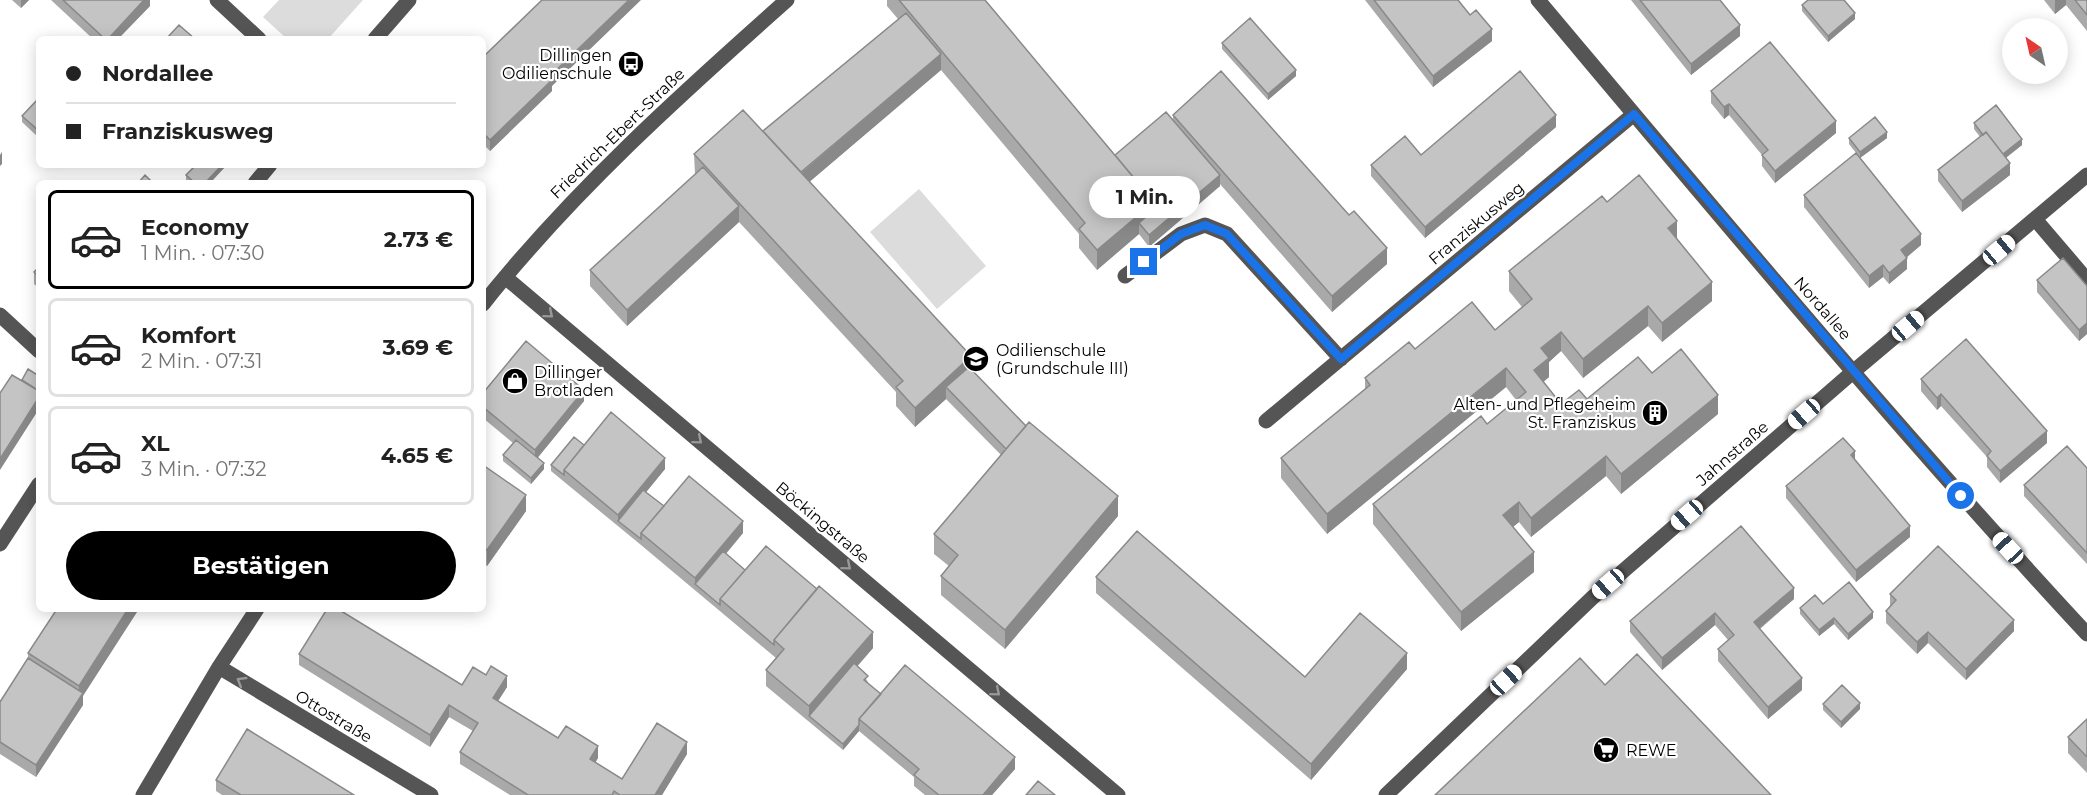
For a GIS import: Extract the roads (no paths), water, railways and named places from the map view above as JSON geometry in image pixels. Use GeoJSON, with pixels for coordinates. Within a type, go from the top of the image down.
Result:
{"type":"FeatureCollection","features":[{"type":"Feature","properties":{"kind":"street"},"geometry":{"type":"LineString","coordinates":[[217,0],[256,36]]}},
{"type":"Feature","properties":{"kind":"street"},"geometry":{"type":"LineString","coordinates":[[378,36],[409,0]]}},
{"type":"Feature","properties":{"kind":"street","name":"Friedrich-Ebert-Straße"},"geometry":{"type":"LineString","coordinates":[[486,300],[565,208],[661,112],[787,0]]}},
{"type":"Feature","properties":{"kind":"street","name":"Nordallee"},"geometry":{"type":"LineString","coordinates":[[1538,0],[1992,531],[2087,634]]}},
{"type":"Feature","properties":{"kind":"street","name":"Franziskusweg"},"geometry":{"type":"LineString","coordinates":[[1266,421],[1634,114]]}},
{"type":"Feature","properties":{"kind":"street"},"geometry":{"type":"LineString","coordinates":[[258,180],[268,168]]}},
{"type":"Feature","properties":{"kind":"street","name":"Jahnstraße"},"geometry":{"type":"LineString","coordinates":[[1386,795],[1592,598],[1854,371],[2087,175]]}},
{"type":"Feature","properties":{"kind":"street"},"geometry":{"type":"LineString","coordinates":[[2035,219],[2087,280]]}},
{"type":"Feature","properties":{"kind":"street"},"geometry":{"type":"LineString","coordinates":[[1125,276],[1181,234],[1205,225],[1227,234],[1341,359]]}},
{"type":"Feature","properties":{"kind":"street","name":"Böckingstraße"},"geometry":{"type":"LineString","coordinates":[[505,276],[1118,795]]}},
{"type":"Feature","properties":{"kind":"street"},"geometry":{"type":"LineString","coordinates":[[0,315],[36,348]]}},
{"type":"Feature","properties":{"kind":"street"},"geometry":{"type":"LineString","coordinates":[[0,544],[36,489]]}},
{"type":"Feature","properties":{"kind":"street"},"geometry":{"type":"LineString","coordinates":[[143,795],[219,667],[255,612]]}},
{"type":"Feature","properties":{"kind":"street","name":"Ottostraße"},"geometry":{"type":"LineString","coordinates":[[219,667],[431,795]]}},
{"type":"Feature","properties":{"kind":"place","name":"Dillingen Odilienschule"},"geometry":{"type":"Point","coordinates":[631,64]}},
{"type":"Feature","properties":{"kind":"place","name":"Odilienschule (Grundschule III)"},"geometry":{"type":"Point","coordinates":[976,359]}},
{"type":"Feature","properties":{"kind":"place","name":"Dillinger Brotladen"},"geometry":{"type":"Point","coordinates":[515,381]}},
{"type":"Feature","properties":{"kind":"place","name":"Alten- und Pflegeheim St. Franziskus"},"geometry":{"type":"Point","coordinates":[1655,413]}},
{"type":"Feature","properties":{"kind":"place","name":"REWE"},"geometry":{"type":"Point","coordinates":[1606,750]}}]}
